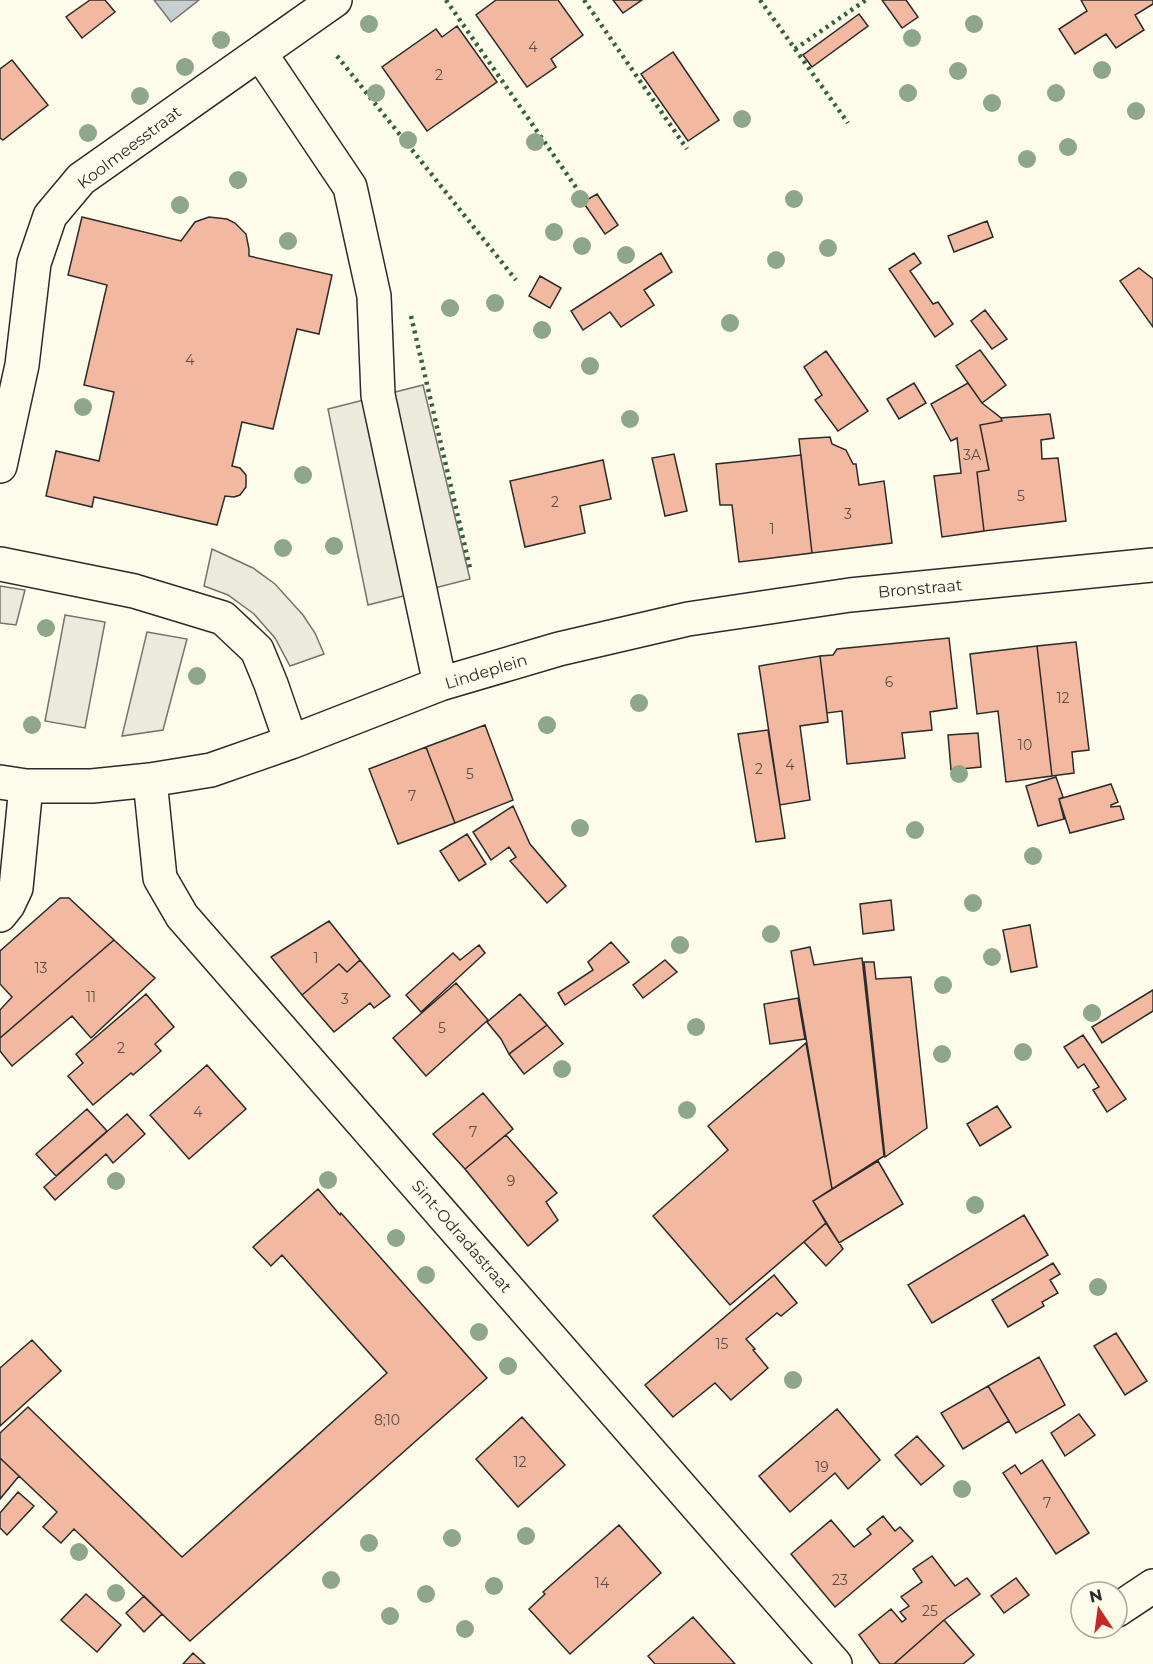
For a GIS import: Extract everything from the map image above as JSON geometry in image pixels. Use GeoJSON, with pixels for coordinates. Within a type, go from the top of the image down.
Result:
{"type":"FeatureCollection","features":[{"type":"Feature","properties":{"kind":"street","name":"Koolmeesstraat"},"geometry":{"type":"LineString","coordinates":[[0,466],[11,358],[34,263],[50,216],[81,180],[335,0]]}},
{"type":"Feature","properties":{"kind":"street"},"geometry":{"type":"LineString","coordinates":[[260,53],[350,187],[374,296],[378,395],[440,684]]}},
{"type":"Feature","properties":{"kind":"street"},"geometry":{"type":"LineString","coordinates":[[0,564],[134,591],[223,618],[257,650],[291,742]]}},
{"type":"Feature","properties":{"kind":"street","name":"Bronstraat"},"geometry":{"type":"LineString","coordinates":[[688,619],[850,595],[1153,565]]}},
{"type":"Feature","properties":{"kind":"street","name":"Lindeplein"},"geometry":{"type":"LineString","coordinates":[[13,784],[92,786],[211,770],[291,742],[440,684],[560,649],[688,619]]}},
{"type":"Feature","properties":{"kind":"street","name":"Sint-Odradastraat"},"geometry":{"type":"LineString","coordinates":[[150,780],[160,878],[182,916],[836,1664]]}},
{"type":"Feature","properties":{"kind":"street"},"geometry":{"type":"LineString","coordinates":[[0,915],[16,888],[13,784]]}},
{"type":"Feature","properties":{"kind":"street"},"geometry":{"type":"LineString","coordinates":[[1129,1602],[1153,1586]]}},
{"type":"Feature","properties":{"kind":"shaded area"},"geometry":{"type":"Polygon","coordinates":[[[154,0],[199,0],[171,22],[154,0]]]}},
{"type":"Feature","properties":{"kind":"shaded area"},"geometry":{"type":"Polygon","coordinates":[[[423,385],[470,579],[368,605],[328,409],[423,385]]]}},
{"type":"Feature","properties":{"kind":"shaded area"},"geometry":{"type":"Polygon","coordinates":[[[212,549],[253,568],[275,584],[303,615],[315,633],[324,654],[290,666],[275,638],[254,614],[228,595],[204,586],[212,549]]]}},
{"type":"Feature","properties":{"kind":"shaded area"},"geometry":{"type":"Polygon","coordinates":[[[0,586],[25,590],[16,625],[0,623],[0,586]]]}},
{"type":"Feature","properties":{"kind":"shaded area"},"geometry":{"type":"Polygon","coordinates":[[[65,615],[105,622],[85,728],[45,721],[65,615]]]}},
{"type":"Feature","properties":{"kind":"shaded area"},"geometry":{"type":"Polygon","coordinates":[[[147,632],[187,639],[163,730],[122,736],[147,632]]]}},
{"type":"Feature","properties":{"kind":"building"},"geometry":{"type":"Polygon","coordinates":[[[90,0],[105,0],[115,12],[82,38],[66,17],[90,0]]]}},
{"type":"Feature","properties":{"kind":"building"},"geometry":{"type":"Polygon","coordinates":[[[496,0],[558,0],[583,35],[551,59],[556,67],[527,87],[476,15],[496,0]]]}},
{"type":"Feature","properties":{"kind":"building"},"geometry":{"type":"Polygon","coordinates":[[[613,0],[642,0],[623,13],[613,0]]]}},
{"type":"Feature","properties":{"kind":"building"},"geometry":{"type":"Polygon","coordinates":[[[882,0],[906,0],[918,17],[902,28],[882,0]]]}},
{"type":"Feature","properties":{"kind":"building"},"geometry":{"type":"Polygon","coordinates":[[[1081,0],[1153,0],[1153,4],[1135,15],[1144,30],[1116,48],[1106,34],[1075,54],[1059,29],[1087,11],[1081,0]]]}},
{"type":"Feature","properties":{"kind":"building"},"geometry":{"type":"Polygon","coordinates":[[[859,14],[868,26],[812,67],[803,55],[859,14]]]}},
{"type":"Feature","properties":{"kind":"building"},"geometry":{"type":"Polygon","coordinates":[[[457,26],[497,82],[427,131],[382,67],[436,29],[442,37],[457,26]]]}},
{"type":"Feature","properties":{"kind":"building"},"geometry":{"type":"Polygon","coordinates":[[[673,52],[719,120],[688,141],[641,74],[673,52]]]}},
{"type":"Feature","properties":{"kind":"building"},"geometry":{"type":"Polygon","coordinates":[[[12,60],[48,105],[3,140],[0,138],[0,69],[12,60]]]}},
{"type":"Feature","properties":{"kind":"building"},"geometry":{"type":"Polygon","coordinates":[[[597,194],[618,225],[605,234],[583,202],[597,194]]]}},
{"type":"Feature","properties":{"kind":"building"},"geometry":{"type":"Polygon","coordinates":[[[82,217],[181,241],[195,222],[209,217],[227,219],[235,223],[246,234],[249,256],[332,275],[319,334],[297,329],[273,429],[242,422],[232,466],[240,468],[246,475],[246,487],[240,495],[225,496],[217,525],[94,497],[92,507],[46,496],[56,451],[99,461],[114,392],[84,385],[107,285],[68,275],[82,217]]]}},
{"type":"Feature","properties":{"kind":"building"},"geometry":{"type":"Polygon","coordinates":[[[987,221],[993,237],[954,252],[948,236],[987,221]]]}},
{"type":"Feature","properties":{"kind":"building"},"geometry":{"type":"Polygon","coordinates":[[[661,253],[672,272],[644,290],[654,305],[621,327],[610,312],[583,330],[571,311],[661,253]]]}},
{"type":"Feature","properties":{"kind":"building"},"geometry":{"type":"Polygon","coordinates":[[[914,253],[921,263],[910,271],[933,304],[938,302],[953,324],[935,337],[889,269],[914,253]]]}},
{"type":"Feature","properties":{"kind":"building"},"geometry":{"type":"Polygon","coordinates":[[[1139,268],[1153,279],[1153,327],[1120,281],[1139,268]]]}},
{"type":"Feature","properties":{"kind":"building"},"geometry":{"type":"Polygon","coordinates":[[[540,276],[561,288],[550,308],[529,296],[540,276]]]}},
{"type":"Feature","properties":{"kind":"building"},"geometry":{"type":"Polygon","coordinates":[[[985,310],[1007,339],[992,349],[971,321],[985,310]]]}},
{"type":"Feature","properties":{"kind":"building"},"geometry":{"type":"Polygon","coordinates":[[[980,350],[1006,385],[982,403],[956,366],[980,350]]]}},
{"type":"Feature","properties":{"kind":"building"},"geometry":{"type":"Polygon","coordinates":[[[826,351],[868,411],[838,431],[815,400],[822,395],[804,367],[826,351]]]}},
{"type":"Feature","properties":{"kind":"building"},"geometry":{"type":"Polygon","coordinates":[[[914,383],[926,403],[899,419],[887,399],[914,383]]]}},
{"type":"Feature","properties":{"kind":"building"},"geometry":{"type":"Polygon","coordinates":[[[968,383],[982,403],[1002,421],[980,425],[989,470],[977,472],[984,531],[942,537],[934,476],[961,473],[957,438],[951,441],[931,404],[968,383]]]}},
{"type":"Feature","properties":{"kind":"building"},"geometry":{"type":"Polygon","coordinates":[[[1050,414],[1054,438],[1041,440],[1042,459],[1058,458],[1066,521],[984,531],[977,472],[989,470],[980,425],[1002,421],[1001,418],[1050,414]]]}},
{"type":"Feature","properties":{"kind":"building"},"geometry":{"type":"Polygon","coordinates":[[[830,437],[832,444],[846,450],[853,464],[856,464],[859,485],[884,481],[892,543],[812,553],[799,439],[830,437]]]}},
{"type":"Feature","properties":{"kind":"building"},"geometry":{"type":"Polygon","coordinates":[[[674,454],[687,511],[665,516],[652,458],[674,454]]]}},
{"type":"Feature","properties":{"kind":"building"},"geometry":{"type":"Polygon","coordinates":[[[801,455],[812,553],[739,562],[732,505],[720,505],[716,464],[801,455]]]}},
{"type":"Feature","properties":{"kind":"building"},"geometry":{"type":"Polygon","coordinates":[[[603,460],[611,499],[580,506],[585,533],[525,547],[510,481],[603,460]]]}},
{"type":"Feature","properties":{"kind":"building"},"geometry":{"type":"Polygon","coordinates":[[[949,638],[957,708],[930,712],[932,730],[902,733],[905,758],[847,764],[842,711],[827,713],[820,656],[833,655],[837,649],[949,638]]]}},
{"type":"Feature","properties":{"kind":"building"},"geometry":{"type":"Polygon","coordinates":[[[1076,642],[1089,750],[1072,752],[1074,773],[1052,776],[1037,646],[1076,642]]]}},
{"type":"Feature","properties":{"kind":"building"},"geometry":{"type":"Polygon","coordinates":[[[1037,646],[1052,776],[1006,782],[998,711],[977,714],[970,654],[1037,646]]]}},
{"type":"Feature","properties":{"kind":"building"},"geometry":{"type":"Polygon","coordinates":[[[820,656],[828,722],[800,726],[810,800],[780,805],[759,666],[820,656]]]}},
{"type":"Feature","properties":{"kind":"building"},"geometry":{"type":"Polygon","coordinates":[[[485,725],[513,800],[455,823],[426,747],[485,725]]]}},
{"type":"Feature","properties":{"kind":"building"},"geometry":{"type":"Polygon","coordinates":[[[768,730],[785,838],[756,842],[738,734],[768,730]]]}},
{"type":"Feature","properties":{"kind":"building"},"geometry":{"type":"Polygon","coordinates":[[[978,733],[981,767],[951,770],[948,735],[978,733]]]}},
{"type":"Feature","properties":{"kind":"building"},"geometry":{"type":"Polygon","coordinates":[[[426,747],[455,823],[398,844],[369,769],[426,747]]]}},
{"type":"Feature","properties":{"kind":"building"},"geometry":{"type":"Polygon","coordinates":[[[1056,777],[1063,797],[1059,799],[1064,819],[1038,826],[1026,786],[1056,777]]]}},
{"type":"Feature","properties":{"kind":"building"},"geometry":{"type":"Polygon","coordinates":[[[1111,784],[1118,802],[1111,807],[1120,806],[1124,819],[1070,833],[1059,799],[1111,784]]]}},
{"type":"Feature","properties":{"kind":"building"},"geometry":{"type":"Polygon","coordinates":[[[513,806],[530,844],[566,886],[547,903],[510,861],[516,857],[509,847],[491,860],[473,832],[513,806]]]}},
{"type":"Feature","properties":{"kind":"building"},"geometry":{"type":"Polygon","coordinates":[[[467,834],[486,864],[459,881],[440,851],[467,834]]]}},
{"type":"Feature","properties":{"kind":"building"},"geometry":{"type":"Polygon","coordinates":[[[60,898],[69,898],[114,940],[0,1038],[0,1010],[12,997],[0,984],[0,951],[60,898]]]}},
{"type":"Feature","properties":{"kind":"building"},"geometry":{"type":"Polygon","coordinates":[[[891,900],[894,930],[863,934],[860,904],[891,900]]]}},
{"type":"Feature","properties":{"kind":"building"},"geometry":{"type":"Polygon","coordinates":[[[329,921],[360,960],[347,972],[339,964],[302,995],[271,957],[329,921]]]}},
{"type":"Feature","properties":{"kind":"building"},"geometry":{"type":"Polygon","coordinates":[[[1030,925],[1037,967],[1011,972],[1003,930],[1030,925]]]}},
{"type":"Feature","properties":{"kind":"building"},"geometry":{"type":"Polygon","coordinates":[[[114,940],[155,978],[91,1038],[72,1016],[12,1066],[0,1051],[0,1038],[114,940]]]}},
{"type":"Feature","properties":{"kind":"building"},"geometry":{"type":"Polygon","coordinates":[[[611,942],[629,962],[565,1005],[558,993],[593,970],[588,962],[611,942]]]}},
{"type":"Feature","properties":{"kind":"building"},"geometry":{"type":"Polygon","coordinates":[[[479,945],[485,953],[421,1012],[406,995],[453,953],[460,960],[479,945]]]}},
{"type":"Feature","properties":{"kind":"building"},"geometry":{"type":"Polygon","coordinates":[[[810,947],[814,965],[862,958],[884,1156],[832,1189],[791,951],[810,947]]]}},
{"type":"Feature","properties":{"kind":"building"},"geometry":{"type":"Polygon","coordinates":[[[360,960],[390,996],[374,1008],[370,1003],[334,1032],[302,995],[339,964],[347,972],[360,960]]]}},
{"type":"Feature","properties":{"kind":"building"},"geometry":{"type":"Polygon","coordinates":[[[665,960],[677,972],[643,998],[633,985],[665,960]]]}},
{"type":"Feature","properties":{"kind":"building"},"geometry":{"type":"Polygon","coordinates":[[[864,962],[874,962],[876,979],[911,977],[927,1128],[885,1157],[864,962]]]}},
{"type":"Feature","properties":{"kind":"building"},"geometry":{"type":"Polygon","coordinates":[[[456,983],[488,1020],[426,1076],[393,1038],[456,983]]]}},
{"type":"Feature","properties":{"kind":"building"},"geometry":{"type":"Polygon","coordinates":[[[1153,990],[1153,1011],[1102,1043],[1092,1027],[1153,990]]]}},
{"type":"Feature","properties":{"kind":"building"},"geometry":{"type":"Polygon","coordinates":[[[146,994],[174,1027],[155,1044],[161,1051],[93,1105],[68,1076],[83,1063],[76,1054],[146,994]]]}},
{"type":"Feature","properties":{"kind":"building"},"geometry":{"type":"Polygon","coordinates":[[[520,994],[547,1025],[509,1054],[501,1039],[487,1022],[520,994]]]}},
{"type":"Feature","properties":{"kind":"building"},"geometry":{"type":"Polygon","coordinates":[[[798,998],[805,1039],[770,1044],[764,1004],[798,998]]]}},
{"type":"Feature","properties":{"kind":"building"},"geometry":{"type":"Polygon","coordinates":[[[547,1025],[563,1044],[524,1074],[509,1054],[547,1025]]]}},
{"type":"Feature","properties":{"kind":"building"},"geometry":{"type":"Polygon","coordinates":[[[1083,1035],[1126,1099],[1107,1112],[1093,1090],[1099,1087],[1084,1064],[1078,1068],[1064,1047],[1083,1035]]]}},
{"type":"Feature","properties":{"kind":"building"},"geometry":{"type":"Polygon","coordinates":[[[806,1043],[832,1189],[813,1201],[826,1223],[730,1305],[653,1216],[728,1150],[708,1126],[806,1043]]]}},
{"type":"Feature","properties":{"kind":"building"},"geometry":{"type":"Polygon","coordinates":[[[207,1065],[246,1109],[189,1159],[150,1115],[207,1065]]]}},
{"type":"Feature","properties":{"kind":"building"},"geometry":{"type":"Polygon","coordinates":[[[483,1093],[513,1129],[465,1169],[433,1134],[483,1093]]]}},
{"type":"Feature","properties":{"kind":"building"},"geometry":{"type":"Polygon","coordinates":[[[997,1106],[1011,1127],[980,1146],[967,1124],[997,1106]]]}},
{"type":"Feature","properties":{"kind":"building"},"geometry":{"type":"Polygon","coordinates":[[[87,1109],[107,1131],[56,1176],[36,1154],[87,1109]]]}},
{"type":"Feature","properties":{"kind":"building"},"geometry":{"type":"Polygon","coordinates":[[[127,1114],[145,1134],[113,1163],[106,1154],[55,1200],[44,1187],[127,1114]]]}},
{"type":"Feature","properties":{"kind":"building"},"geometry":{"type":"Polygon","coordinates":[[[506,1135],[557,1193],[546,1202],[558,1220],[528,1246],[465,1169],[506,1135]]]}},
{"type":"Feature","properties":{"kind":"building"},"geometry":{"type":"Polygon","coordinates":[[[878,1161],[903,1204],[839,1243],[813,1201],[878,1161]]]}},
{"type":"Feature","properties":{"kind":"building"},"geometry":{"type":"Polygon","coordinates":[[[318,1189],[487,1378],[190,1641],[74,1529],[61,1543],[43,1527],[57,1512],[0,1458],[0,1433],[28,1407],[182,1557],[387,1373],[282,1255],[271,1266],[253,1247],[318,1189]]]}},
{"type":"Feature","properties":{"kind":"building"},"geometry":{"type":"Polygon","coordinates":[[[1024,1215],[1048,1255],[932,1323],[908,1285],[1024,1215]]]}},
{"type":"Feature","properties":{"kind":"building"},"geometry":{"type":"Polygon","coordinates":[[[826,1223],[843,1249],[826,1266],[804,1242],[826,1223]]]}},
{"type":"Feature","properties":{"kind":"building"},"geometry":{"type":"Polygon","coordinates":[[[1053,1263],[1060,1274],[1050,1280],[1058,1293],[1042,1302],[1044,1306],[1008,1327],[992,1300],[1053,1263]]]}},
{"type":"Feature","properties":{"kind":"building"},"geometry":{"type":"Polygon","coordinates":[[[774,1275],[797,1303],[781,1316],[777,1313],[746,1339],[768,1368],[731,1400],[715,1383],[673,1417],[645,1385],[774,1275]]]}},
{"type":"Feature","properties":{"kind":"building"},"geometry":{"type":"Polygon","coordinates":[[[1116,1333],[1147,1381],[1125,1395],[1094,1346],[1116,1333]]]}},
{"type":"Feature","properties":{"kind":"building"},"geometry":{"type":"Polygon","coordinates":[[[32,1340],[61,1371],[0,1426],[0,1368],[32,1340]]]}},
{"type":"Feature","properties":{"kind":"building"},"geometry":{"type":"Polygon","coordinates":[[[1039,1357],[1065,1405],[1016,1433],[988,1386],[1039,1357]]]}},
{"type":"Feature","properties":{"kind":"building"},"geometry":{"type":"Polygon","coordinates":[[[988,1386],[1009,1421],[963,1449],[941,1413],[988,1386]]]}},
{"type":"Feature","properties":{"kind":"building"},"geometry":{"type":"Polygon","coordinates":[[[837,1409],[880,1460],[848,1489],[835,1473],[790,1512],[759,1476],[837,1409]]]}},
{"type":"Feature","properties":{"kind":"building"},"geometry":{"type":"Polygon","coordinates":[[[1079,1414],[1095,1435],[1065,1456],[1051,1433],[1079,1414]]]}},
{"type":"Feature","properties":{"kind":"building"},"geometry":{"type":"Polygon","coordinates":[[[522,1417],[565,1465],[518,1507],[476,1459],[522,1417]]]}},
{"type":"Feature","properties":{"kind":"building"},"geometry":{"type":"Polygon","coordinates":[[[917,1436],[944,1466],[921,1485],[895,1455],[917,1436]]]}},
{"type":"Feature","properties":{"kind":"building"},"geometry":{"type":"Polygon","coordinates":[[[0,1458],[19,1476],[0,1499],[0,1458]]]}},
{"type":"Feature","properties":{"kind":"building"},"geometry":{"type":"Polygon","coordinates":[[[1042,1460],[1089,1533],[1056,1554],[1003,1473],[1015,1465],[1021,1474],[1042,1460]]]}},
{"type":"Feature","properties":{"kind":"building"},"geometry":{"type":"Polygon","coordinates":[[[18,1492],[34,1506],[7,1535],[0,1528],[0,1513],[18,1492]]]}},
{"type":"Feature","properties":{"kind":"building"},"geometry":{"type":"Polygon","coordinates":[[[883,1516],[895,1531],[900,1527],[913,1541],[835,1607],[791,1554],[831,1520],[854,1547],[871,1534],[867,1529],[883,1516]]]}},
{"type":"Feature","properties":{"kind":"building"},"geometry":{"type":"Polygon","coordinates":[[[619,1525],[661,1573],[570,1654],[529,1609],[545,1594],[543,1592],[619,1525]]]}},
{"type":"Feature","properties":{"kind":"building"},"geometry":{"type":"Polygon","coordinates":[[[932,1556],[955,1586],[967,1578],[980,1594],[944,1620],[894,1664],[880,1664],[859,1635],[891,1609],[902,1622],[906,1619],[900,1612],[909,1606],[901,1597],[922,1582],[913,1569],[932,1556]]]}},
{"type":"Feature","properties":{"kind":"building"},"geometry":{"type":"Polygon","coordinates":[[[1016,1578],[1029,1595],[1004,1613],[991,1596],[1016,1578]]]}},
{"type":"Feature","properties":{"kind":"building"},"geometry":{"type":"Polygon","coordinates":[[[86,1594],[121,1625],[97,1652],[61,1620],[86,1594]]]}},
{"type":"Feature","properties":{"kind":"building"},"geometry":{"type":"Polygon","coordinates":[[[144,1596],[162,1614],[144,1632],[126,1613],[144,1596]]]}},
{"type":"Feature","properties":{"kind":"building"},"geometry":{"type":"Polygon","coordinates":[[[693,1617],[735,1664],[655,1664],[648,1656],[693,1617]]]}},
{"type":"Feature","properties":{"kind":"building"},"geometry":{"type":"Polygon","coordinates":[[[944,1620],[974,1655],[963,1664],[894,1664],[944,1620]]]}},
{"type":"Feature","properties":{"kind":"building"},"geometry":{"type":"Polygon","coordinates":[[[193,1653],[205,1664],[183,1664],[193,1653]]]}},
{"type":"Feature","properties":{"kind":"hedge"},"geometry":{"type":"LineString","coordinates":[[446,0],[582,196]]}},
{"type":"Feature","properties":{"kind":"hedge"},"geometry":{"type":"LineString","coordinates":[[584,0],[687,149]]}},
{"type":"Feature","properties":{"kind":"hedge"},"geometry":{"type":"LineString","coordinates":[[760,0],[848,123]]}},
{"type":"Feature","properties":{"kind":"hedge"},"geometry":{"type":"LineString","coordinates":[[795,49],[866,0]]}},
{"type":"Feature","properties":{"kind":"hedge"},"geometry":{"type":"LineString","coordinates":[[337,56],[516,280]]}},
{"type":"Feature","properties":{"kind":"hedge"},"geometry":{"type":"LineString","coordinates":[[411,316],[470,568]]}}]}
